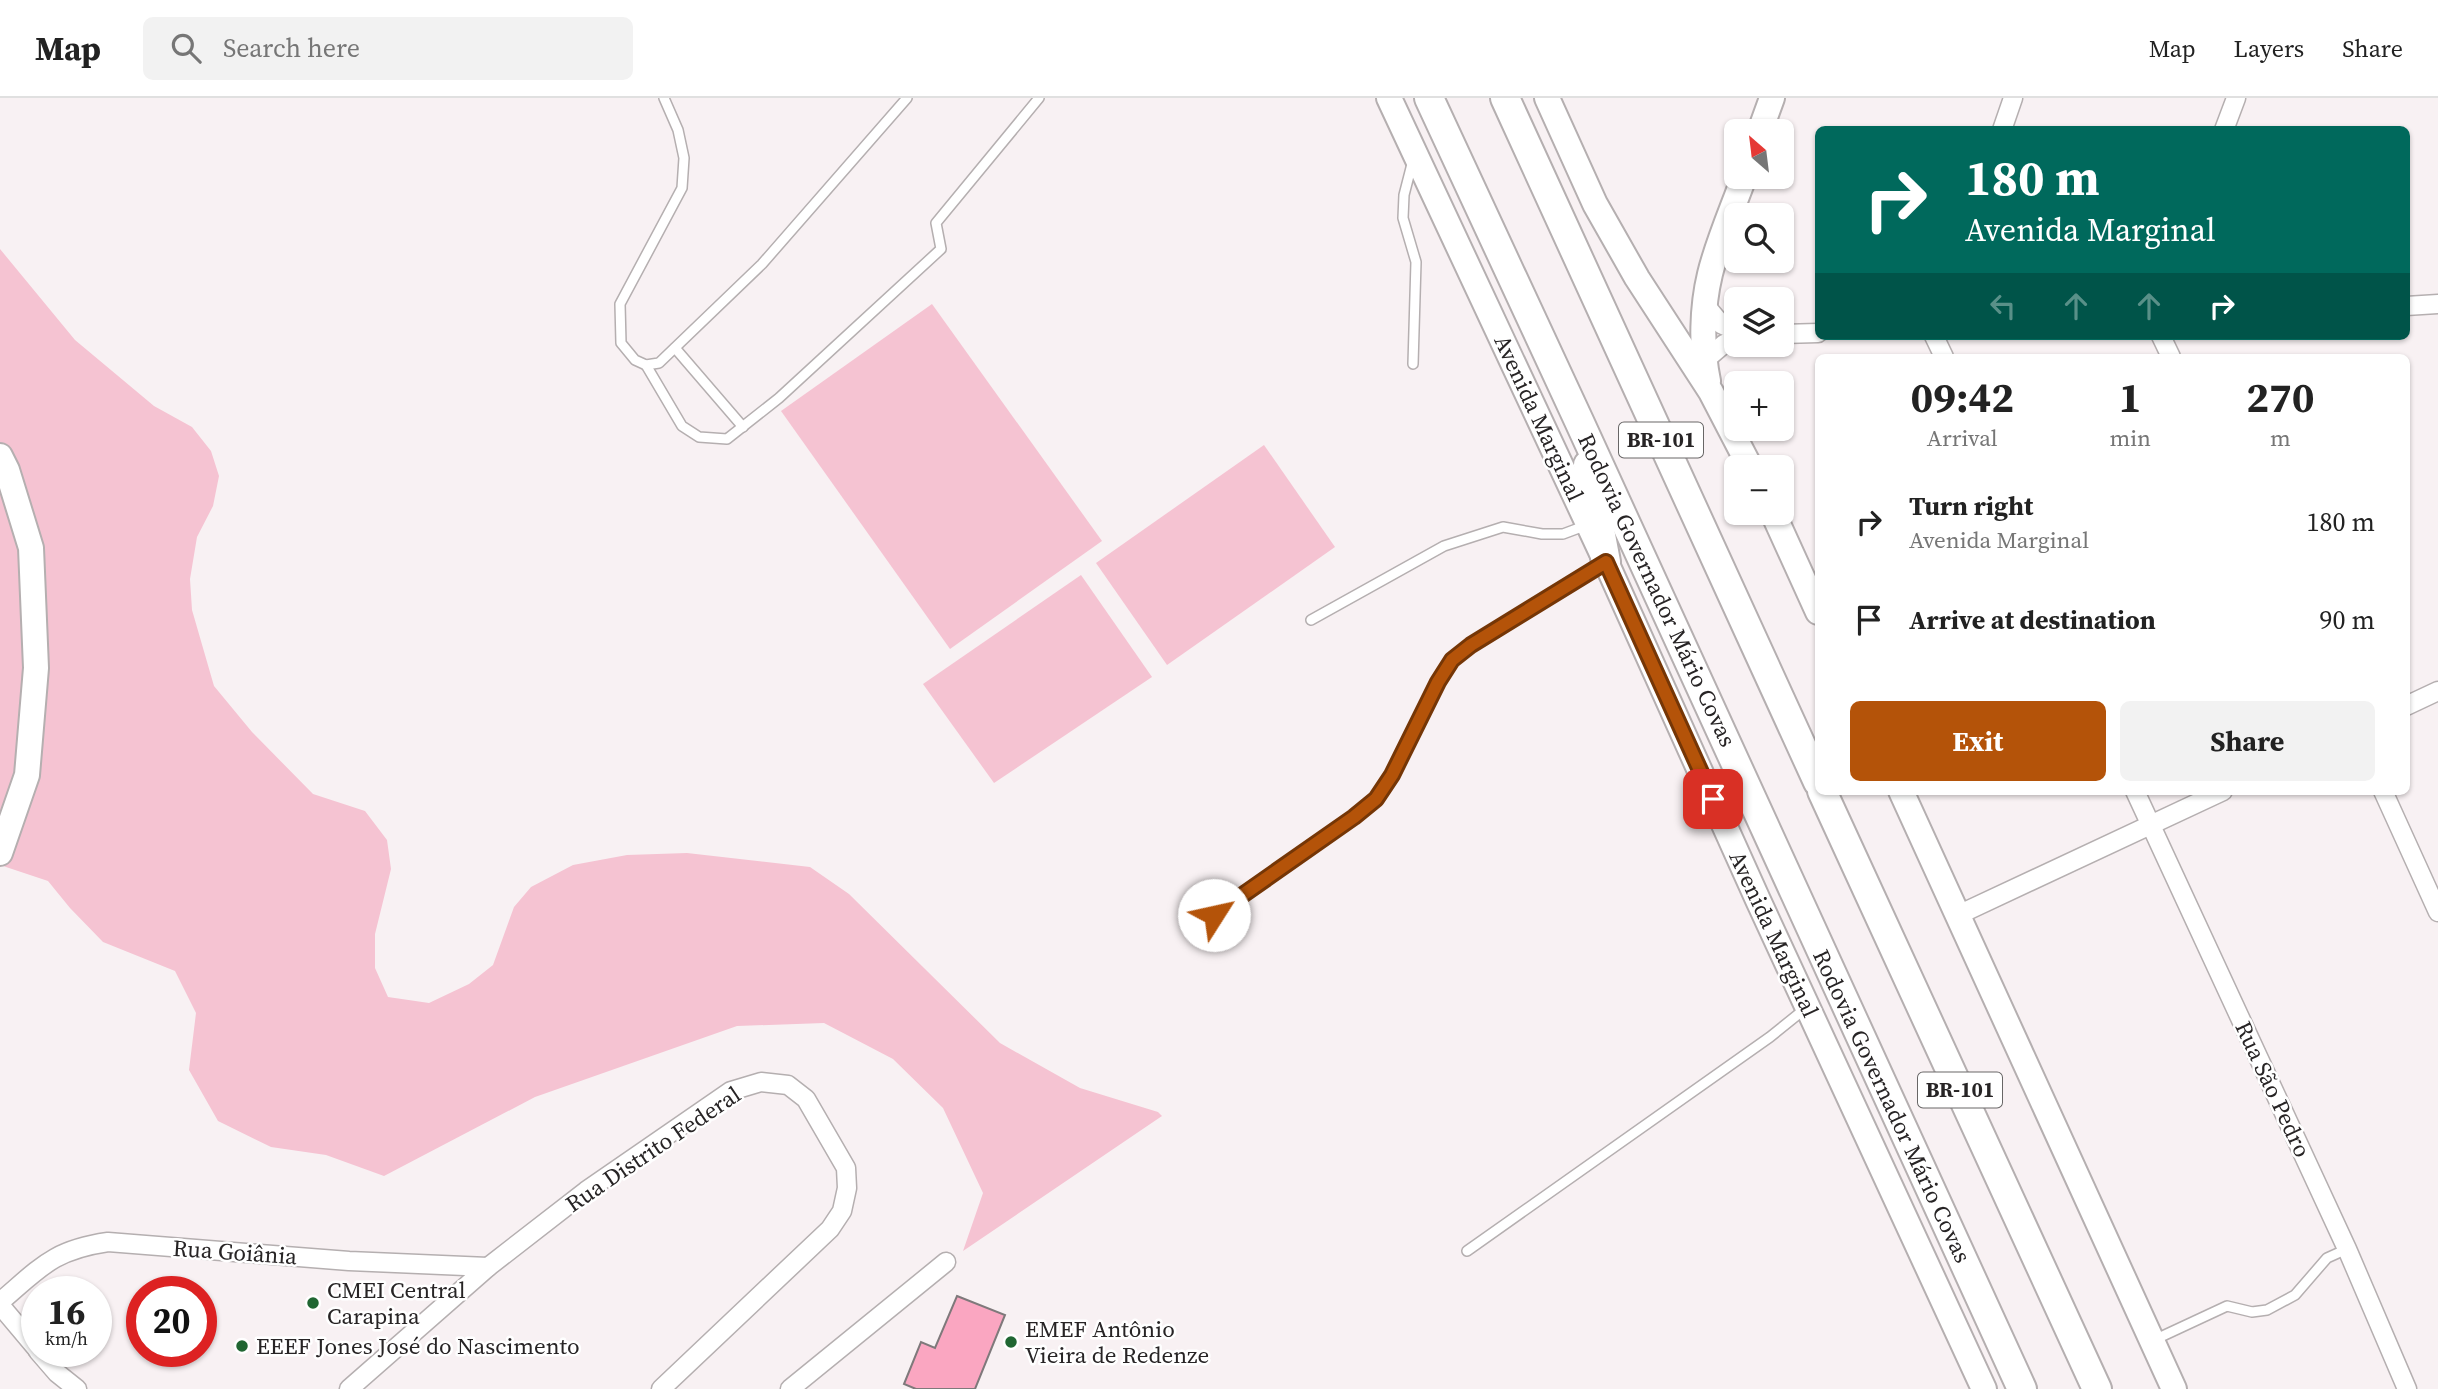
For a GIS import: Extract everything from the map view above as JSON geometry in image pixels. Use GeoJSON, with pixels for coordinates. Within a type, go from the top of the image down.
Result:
{"type":"FeatureCollection","features":[{"type":"Feature","properties":{"kind":"main road","name":"Rodovia Governador Mário Covas"},"geometry":{"type":"LineString","coordinates":[[1429,98],[2022,1389]]}},
{"type":"Feature","properties":{"kind":"main road","name":"BR-101"},"geometry":{"type":"LineString","coordinates":[[1505,98],[1815,775]]}},
{"type":"Feature","properties":{"kind":"main road"},"geometry":{"type":"LineString","coordinates":[[1579,421],[1606,562]]}},
{"type":"Feature","properties":{"kind":"main road","name":"BR-101"},"geometry":{"type":"LineString","coordinates":[[1824,795],[2097,1389]]}},
{"type":"Feature","properties":{"kind":"street","name":"Avenida Marginal"},"geometry":{"type":"LineString","coordinates":[[1388,98],[1589,524],[1984,1389]]}},
{"type":"Feature","properties":{"kind":"street"},"geometry":{"type":"LineString","coordinates":[[1547,98],[1595,204],[1637,278],[1710,392],[1744,455]]}},
{"type":"Feature","properties":{"kind":"street"},"geometry":{"type":"LineString","coordinates":[[2003,126],[2013,98]]}},
{"type":"Feature","properties":{"kind":"street"},"geometry":{"type":"LineString","coordinates":[[2226,126],[2236,98]]}},
{"type":"Feature","properties":{"kind":"street"},"geometry":{"type":"LineString","coordinates":[[1710,392],[1704,361],[1709,275],[1740,189]]}},
{"type":"Feature","properties":{"kind":"street"},"geometry":{"type":"LineString","coordinates":[[2410,306],[2438,304]]}},
{"type":"Feature","properties":{"kind":"street"},"geometry":{"type":"LineString","coordinates":[[1706,306],[1724,325]]}},
{"type":"Feature","properties":{"kind":"street"},"geometry":{"type":"LineString","coordinates":[[1794,334],[1815,333]]}},
{"type":"Feature","properties":{"kind":"street"},"geometry":{"type":"LineString","coordinates":[[1704,361],[1724,344]]}},
{"type":"Feature","properties":{"kind":"street"},"geometry":{"type":"LineString","coordinates":[[0,456],[7,470],[31,548],[36,668],[27,775],[0,853]]}},
{"type":"Feature","properties":{"kind":"street"},"geometry":{"type":"LineString","coordinates":[[1778,525],[1815,605]]}},
{"type":"Feature","properties":{"kind":"street"},"geometry":{"type":"LineString","coordinates":[[2410,704],[2438,691]]}},
{"type":"Feature","properties":{"kind":"street"},"geometry":{"type":"LineString","coordinates":[[1902,795],[2174,1389]]}},
{"type":"Feature","properties":{"kind":"street","name":"Rua São Pedro"},"geometry":{"type":"LineString","coordinates":[[2137,795],[2347,1249],[2407,1389]]}},
{"type":"Feature","properties":{"kind":"street"},"geometry":{"type":"LineString","coordinates":[[1958,915],[2214,795]]}},
{"type":"Feature","properties":{"kind":"street"},"geometry":{"type":"LineString","coordinates":[[2386,795],[2438,912]]}},
{"type":"Feature","properties":{"kind":"street","name":"Rua Distrito Federal"},"geometry":{"type":"LineString","coordinates":[[349,1389],[488,1267],[586,1191],[731,1091],[761,1082],[788,1085],[806,1099],[846,1168],[847,1188],[842,1211],[830,1229],[661,1389]]}},
{"type":"Feature","properties":{"kind":"street","name":"Rua Goiânia"},"geometry":{"type":"LineString","coordinates":[[0,1303],[52,1257],[80,1246],[108,1242],[321,1259],[488,1267]]}},
{"type":"Feature","properties":{"kind":"street"},"geometry":{"type":"LineString","coordinates":[[803,1385],[946,1262]]}},
{"type":"Feature","properties":{"kind":"street"},"geometry":{"type":"LineString","coordinates":[[0,1303],[21,1329]]}},
{"type":"Feature","properties":{"kind":"street"},"geometry":{"type":"LineString","coordinates":[[52,1367],[76,1389]]}},
{"type":"Feature","properties":{"kind":"lane"},"geometry":{"type":"LineString","coordinates":[[664,98],[684,158],[682,188],[620,303],[621,343],[635,360],[646,365],[659,363],[762,264],[907,98]]}},
{"type":"Feature","properties":{"kind":"lane"},"geometry":{"type":"LineString","coordinates":[[646,365],[682,426],[699,437],[727,439],[779,398],[941,248],[936,223],[1039,98]]}},
{"type":"Feature","properties":{"kind":"lane"},"geometry":{"type":"LineString","coordinates":[[1413,364],[1416,262],[1403,218],[1404,195],[1414,155]]}},
{"type":"Feature","properties":{"kind":"lane"},"geometry":{"type":"LineString","coordinates":[[675,348],[743,427]]}},
{"type":"Feature","properties":{"kind":"lane"},"geometry":{"type":"LineString","coordinates":[[1311,620],[1444,546],[1503,527],[1542,534],[1563,534],[1589,524]]}},
{"type":"Feature","properties":{"kind":"lane"},"geometry":{"type":"LineString","coordinates":[[1214,915],[1376,799],[1392,775],[1438,682],[1452,660],[1471,645],[1606,562]]}},
{"type":"Feature","properties":{"kind":"lane"},"geometry":{"type":"LineString","coordinates":[[1467,1251],[1770,1037],[1807,1006]]}},
{"type":"Feature","properties":{"kind":"lane"},"geometry":{"type":"LineString","coordinates":[[2152,1341],[2227,1306],[2252,1312],[2267,1310],[2295,1295],[2327,1258],[2347,1249]]}},
{"type":"Feature","properties":{"kind":"shaded area"},"geometry":{"type":"Polygon","coordinates":[[[0,249],[75,340],[154,406],[192,427],[211,451],[219,476],[213,506],[197,537],[190,579],[192,610],[214,686],[252,732],[313,794],[365,811],[387,840],[391,869],[375,934],[375,968],[388,997],[429,1003],[469,984],[493,965],[514,907],[531,887],[573,865],[627,855],[687,853],[810,867],[849,894],[1000,1043],[1080,1088],[1158,1112],[1162,1116],[963,1251],[983,1193],[943,1108],[893,1059],[824,1023],[737,1026],[535,1097],[384,1176],[326,1155],[271,1147],[218,1121],[189,1070],[196,1013],[175,971],[103,942],[48,881],[0,865],[0,249]]]}},
{"type":"Feature","properties":{"kind":"shaded area"},"geometry":{"type":"Polygon","coordinates":[[[932,304],[1102,541],[950,649],[781,411],[932,304]]]}},
{"type":"Feature","properties":{"kind":"shaded area"},"geometry":{"type":"Polygon","coordinates":[[[1264,445],[1335,547],[1167,665],[1096,563],[1264,445]]]}},
{"type":"Feature","properties":{"kind":"shaded area"},"geometry":{"type":"Polygon","coordinates":[[[1081,575],[1152,677],[994,783],[923,684],[1081,575]]]}},
{"type":"Feature","properties":{"kind":"building"},"geometry":{"type":"Polygon","coordinates":[[[957,1296],[1005,1315],[975,1389],[916,1389],[904,1384],[921,1342],[935,1348],[957,1296]]]}},
{"type":"Feature","properties":{"kind":"place","name":"CMEI Central Carapina"},"geometry":{"type":"Point","coordinates":[313,1303]}},
{"type":"Feature","properties":{"kind":"place","name":"EMEF Antônio Vieira de Redenze"},"geometry":{"type":"Point","coordinates":[1011,1342]}},
{"type":"Feature","properties":{"kind":"place","name":"EEEF Jones José do Nascimento"},"geometry":{"type":"Point","coordinates":[242,1346]}},
{"type":"Feature","properties":{"kind":"route"},"geometry":{"type":"LineString","coordinates":[[1214,915],[1376,799],[1392,775],[1438,682],[1452,660],[1471,645],[1606,562],[1713,799]]}}]}
